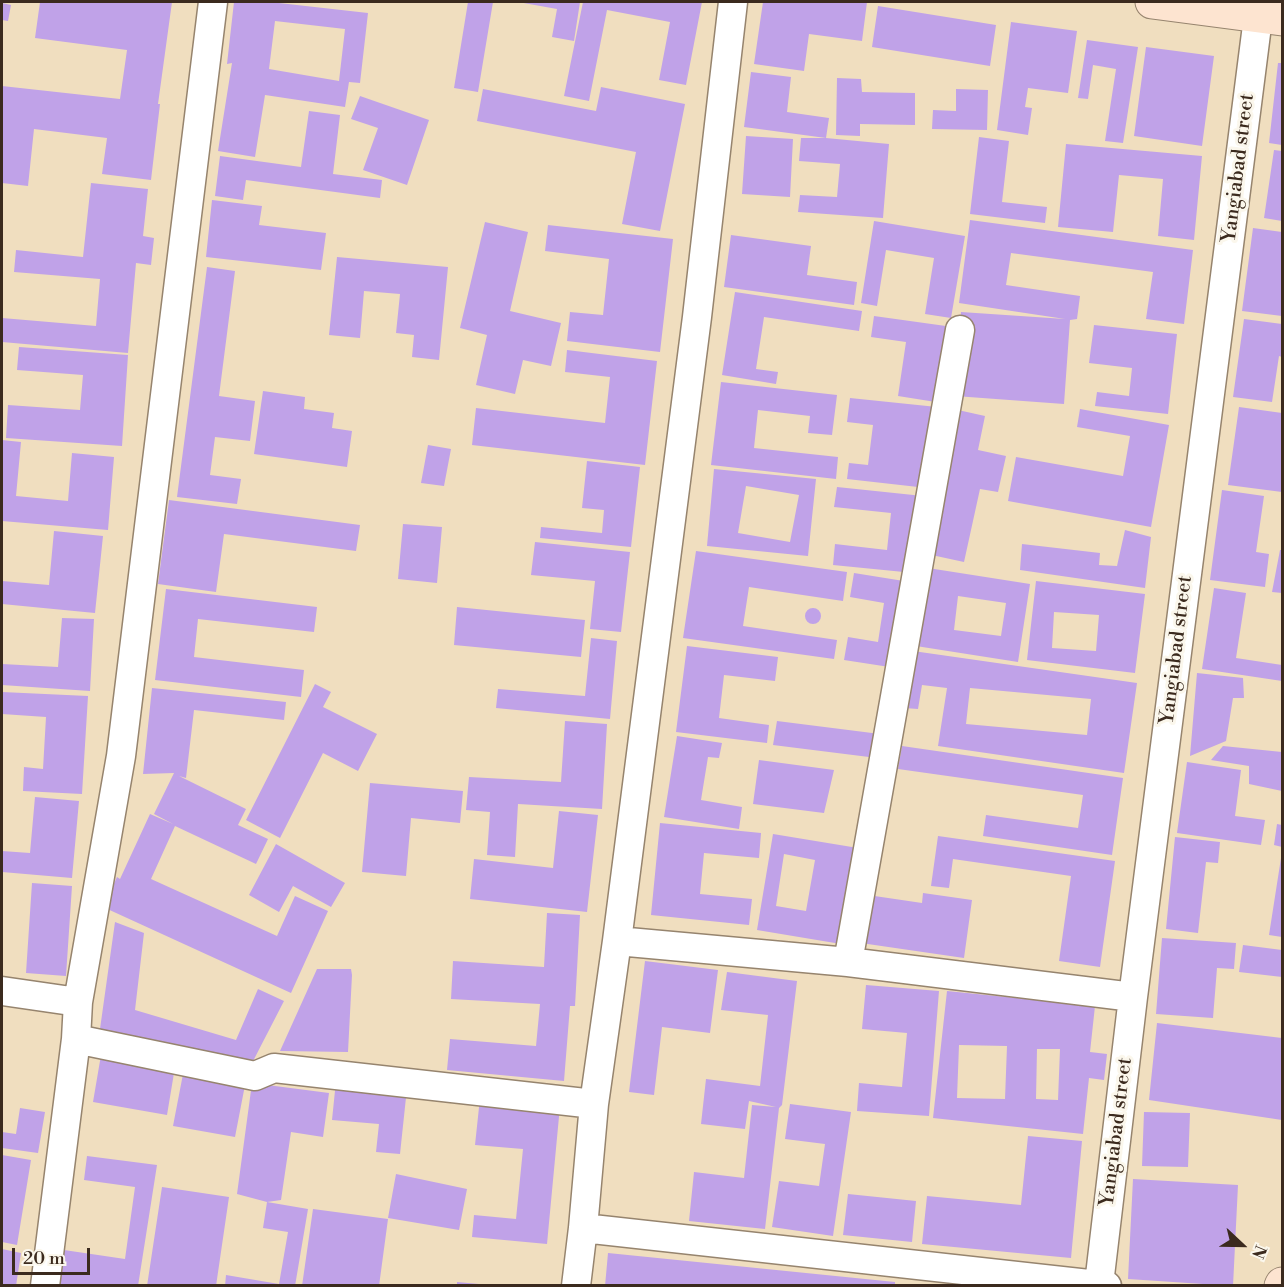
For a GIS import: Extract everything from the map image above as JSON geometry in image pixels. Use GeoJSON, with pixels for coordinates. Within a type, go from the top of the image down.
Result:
{"type":"FeatureCollection","features":[{"type":"Feature","properties":{"kind":"main road"},"geometry":{"type":"LineString","coordinates":[[1152,2],[1267,12]]}},
{"type":"Feature","properties":{"kind":"street"},"geometry":{"type":"LineString","coordinates":[[45,1286],[76,1039],[78,1002],[121,756],[213,2]]}},
{"type":"Feature","properties":{"kind":"street"},"geometry":{"type":"LineString","coordinates":[[576,1286],[594,1104],[697,317],[733,2]]}},
{"type":"Feature","properties":{"kind":"street","name":"Yangiabad street"},"geometry":{"type":"LineString","coordinates":[[1103,1285],[1133,997],[1267,12]]}},
{"type":"Feature","properties":{"kind":"street"},"geometry":{"type":"LineString","coordinates":[[848,962],[960,330]]}},
{"type":"Feature","properties":{"kind":"street"},"geometry":{"type":"LineString","coordinates":[[617,941],[848,962],[1133,997]]}},
{"type":"Feature","properties":{"kind":"street"},"geometry":{"type":"LineString","coordinates":[[2,991],[78,1002]]}},
{"type":"Feature","properties":{"kind":"street"},"geometry":{"type":"LineString","coordinates":[[76,1039],[255,1076],[274,1068],[594,1104]]}},
{"type":"Feature","properties":{"kind":"street"},"geometry":{"type":"LineString","coordinates":[[583,1228],[1103,1285]]}},
{"type":"Feature","properties":{"kind":"building"},"geometry":{"type":"Polygon","coordinates":[[[40,2],[172,2],[158,104],[160,104],[151,180],[102,174],[107,138],[34,129],[28,186],[2,183],[2,86],[120,99],[127,50],[35,38],[40,2]]]}},
{"type":"Feature","properties":{"kind":"building"},"geometry":{"type":"Polygon","coordinates":[[[234,2],[270,2],[368,13],[360,83],[349,82],[345,107],[265,95],[255,157],[218,151],[232,63],[227,64],[234,2]],[[275,21],[269,69],[339,81],[345,29],[275,21]]]}},
{"type":"Feature","properties":{"kind":"building"},"geometry":{"type":"Polygon","coordinates":[[[468,2],[493,2],[478,92],[454,88],[468,2]]]}},
{"type":"Feature","properties":{"kind":"building"},"geometry":{"type":"Polygon","coordinates":[[[518,2],[580,2],[574,41],[552,37],[557,9],[518,2]]]}},
{"type":"Feature","properties":{"kind":"building"},"geometry":{"type":"Polygon","coordinates":[[[583,2],[702,2],[686,85],[659,80],[670,22],[607,10],[589,101],[564,96],[583,2]]]}},
{"type":"Feature","properties":{"kind":"building"},"geometry":{"type":"Polygon","coordinates":[[[763,2],[867,2],[862,41],[809,34],[804,71],[754,64],[763,2]]]}},
{"type":"Feature","properties":{"kind":"building"},"geometry":{"type":"Polygon","coordinates":[[[2,3],[11,5],[8,21],[2,20],[2,3]]]}},
{"type":"Feature","properties":{"kind":"building"},"geometry":{"type":"Polygon","coordinates":[[[878,6],[996,25],[990,66],[872,47],[878,6]]]}},
{"type":"Feature","properties":{"kind":"building"},"geometry":{"type":"Polygon","coordinates":[[[1011,22],[1077,31],[1068,93],[1028,88],[1025,107],[1032,108],[1028,135],[997,130],[1011,22]]]}},
{"type":"Feature","properties":{"kind":"building"},"geometry":{"type":"Polygon","coordinates":[[[1087,40],[1138,47],[1123,143],[1105,141],[1116,69],[1093,65],[1088,99],[1078,98],[1087,40]]]}},
{"type":"Feature","properties":{"kind":"building"},"geometry":{"type":"Polygon","coordinates":[[[1146,47],[1214,56],[1202,146],[1134,136],[1146,47]]]}},
{"type":"Feature","properties":{"kind":"building"},"geometry":{"type":"Polygon","coordinates":[[[1278,63],[1282,63],[1282,145],[1269,143],[1278,63]]]}},
{"type":"Feature","properties":{"kind":"building"},"geometry":{"type":"Polygon","coordinates":[[[751,72],[791,77],[787,112],[829,118],[826,138],[744,127],[751,72]]]}},
{"type":"Feature","properties":{"kind":"building"},"geometry":{"type":"Polygon","coordinates":[[[837,78],[861,79],[862,92],[915,93],[915,125],[860,124],[860,136],[836,135],[837,78]]]}},
{"type":"Feature","properties":{"kind":"building"},"geometry":{"type":"Polygon","coordinates":[[[601,87],[685,104],[660,231],[622,224],[636,152],[477,121],[483,89],[596,111],[601,87]]]}},
{"type":"Feature","properties":{"kind":"building"},"geometry":{"type":"Polygon","coordinates":[[[956,89],[988,90],[987,130],[932,129],[933,110],[956,111],[956,89]]]}},
{"type":"Feature","properties":{"kind":"building"},"geometry":{"type":"Polygon","coordinates":[[[360,96],[429,120],[407,185],[363,170],[378,128],[351,119],[360,96]]]}},
{"type":"Feature","properties":{"kind":"building"},"geometry":{"type":"Polygon","coordinates":[[[309,111],[340,115],[333,174],[382,180],[380,198],[246,180],[243,200],[215,196],[220,156],[301,167],[309,111]]]}},
{"type":"Feature","properties":{"kind":"building"},"geometry":{"type":"Polygon","coordinates":[[[746,136],[793,139],[790,197],[742,194],[746,136]]]}},
{"type":"Feature","properties":{"kind":"building"},"geometry":{"type":"Polygon","coordinates":[[[979,137],[1009,141],[1002,202],[1047,207],[1045,223],[970,214],[979,137]]]}},
{"type":"Feature","properties":{"kind":"building"},"geometry":{"type":"Polygon","coordinates":[[[801,138],[889,144],[883,218],[798,212],[800,195],[837,197],[840,164],[799,161],[801,138]]]}},
{"type":"Feature","properties":{"kind":"building"},"geometry":{"type":"Polygon","coordinates":[[[1066,144],[1202,156],[1194,240],[1158,236],[1163,179],[1119,175],[1113,232],[1058,227],[1066,144]]]}},
{"type":"Feature","properties":{"kind":"building"},"geometry":{"type":"Polygon","coordinates":[[[1274,150],[1282,151],[1282,221],[1264,218],[1274,150]]]}},
{"type":"Feature","properties":{"kind":"building"},"geometry":{"type":"Polygon","coordinates":[[[91,183],[148,189],[143,236],[154,238],[151,265],[136,263],[128,353],[2,342],[2,318],[96,326],[100,279],[14,272],[16,250],[83,257],[91,183]]]}},
{"type":"Feature","properties":{"kind":"building"},"geometry":{"type":"Polygon","coordinates":[[[212,200],[262,206],[259,225],[326,233],[321,270],[206,257],[212,200]]]}},
{"type":"Feature","properties":{"kind":"building"},"geometry":{"type":"Polygon","coordinates":[[[970,220],[1193,250],[1184,324],[1146,319],[1153,272],[1011,253],[1006,285],[1080,296],[1077,319],[1070,320],[1064,404],[955,396],[961,312],[1065,319],[959,303],[970,220]]]}},
{"type":"Feature","properties":{"kind":"building"},"geometry":{"type":"Polygon","coordinates":[[[874,221],[965,236],[951,318],[925,314],[934,258],[886,250],[877,306],[861,303],[874,221]]]}},
{"type":"Feature","properties":{"kind":"building"},"geometry":{"type":"Polygon","coordinates":[[[485,222],[528,232],[510,311],[561,323],[551,366],[523,360],[515,394],[476,385],[487,335],[460,328],[485,222]]]}},
{"type":"Feature","properties":{"kind":"building"},"geometry":{"type":"Polygon","coordinates":[[[548,225],[673,239],[660,352],[567,341],[570,312],[603,315],[609,259],[545,251],[548,225]]]}},
{"type":"Feature","properties":{"kind":"building"},"geometry":{"type":"Polygon","coordinates":[[[1253,228],[1282,232],[1282,316],[1242,311],[1253,228]]]}},
{"type":"Feature","properties":{"kind":"building"},"geometry":{"type":"Polygon","coordinates":[[[731,235],[811,246],[807,275],[857,282],[854,305],[724,287],[731,235]]]}},
{"type":"Feature","properties":{"kind":"building"},"geometry":{"type":"Polygon","coordinates":[[[337,257],[448,267],[439,360],[412,357],[414,335],[396,333],[400,294],[364,291],[360,338],[329,335],[337,257]]]}},
{"type":"Feature","properties":{"kind":"building"},"geometry":{"type":"Polygon","coordinates":[[[207,267],[235,271],[219,396],[255,401],[250,441],[215,437],[210,475],[241,479],[237,504],[177,497],[207,267]]]}},
{"type":"Feature","properties":{"kind":"building"},"geometry":{"type":"Polygon","coordinates":[[[735,292],[862,311],[859,331],[764,317],[756,369],[778,372],[776,384],[722,375],[735,292]]]}},
{"type":"Feature","properties":{"kind":"building"},"geometry":{"type":"Polygon","coordinates":[[[874,316],[953,327],[942,403],[898,396],[906,342],[871,337],[874,316]]]}},
{"type":"Feature","properties":{"kind":"building"},"geometry":{"type":"Polygon","coordinates":[[[1244,319],[1282,324],[1282,357],[1279,356],[1272,402],[1233,397],[1244,319]]]}},
{"type":"Feature","properties":{"kind":"building"},"geometry":{"type":"Polygon","coordinates":[[[1094,325],[1177,334],[1168,414],[1095,406],[1097,392],[1129,396],[1132,368],[1089,363],[1094,325]]]}},
{"type":"Feature","properties":{"kind":"building"},"geometry":{"type":"Polygon","coordinates":[[[19,347],[128,355],[122,446],[6,438],[8,405],[80,410],[83,375],[17,370],[19,347]]]}},
{"type":"Feature","properties":{"kind":"building"},"geometry":{"type":"Polygon","coordinates":[[[567,350],[657,361],[645,465],[472,445],[476,408],[605,423],[610,377],[565,372],[567,350]]]}},
{"type":"Feature","properties":{"kind":"building"},"geometry":{"type":"Polygon","coordinates":[[[721,382],[837,395],[832,435],[808,433],[810,416],[758,410],[754,448],[838,457],[836,479],[711,465],[721,382]]]}},
{"type":"Feature","properties":{"kind":"building"},"geometry":{"type":"Polygon","coordinates":[[[263,391],[305,397],[304,409],[334,413],[332,428],[352,431],[347,467],[254,454],[263,391]]]}},
{"type":"Feature","properties":{"kind":"building"},"geometry":{"type":"Polygon","coordinates":[[[850,398],[937,407],[927,488],[847,479],[849,463],[868,465],[873,425],[847,422],[850,398]]]}},
{"type":"Feature","properties":{"kind":"building"},"geometry":{"type":"Polygon","coordinates":[[[1239,407],[1282,413],[1282,492],[1228,485],[1239,407]]]}},
{"type":"Feature","properties":{"kind":"building"},"geometry":{"type":"Polygon","coordinates":[[[1080,409],[1169,425],[1151,527],[1008,501],[1016,457],[1123,476],[1130,436],[1077,427],[1080,409]]]}},
{"type":"Feature","properties":{"kind":"building"},"geometry":{"type":"Polygon","coordinates":[[[958,410],[985,416],[978,450],[1006,456],[998,492],[980,489],[964,562],[927,554],[958,410]]]}},
{"type":"Feature","properties":{"kind":"building"},"geometry":{"type":"Polygon","coordinates":[[[2,440],[21,442],[16,496],[68,501],[72,453],[114,457],[108,530],[2,521],[2,440]]]}},
{"type":"Feature","properties":{"kind":"building"},"geometry":{"type":"Polygon","coordinates":[[[428,445],[451,449],[444,486],[421,483],[428,445]]]}},
{"type":"Feature","properties":{"kind":"building"},"geometry":{"type":"Polygon","coordinates":[[[587,461],[640,467],[631,547],[540,538],[541,527],[602,533],[604,510],[582,508],[587,461]]]}},
{"type":"Feature","properties":{"kind":"building"},"geometry":{"type":"Polygon","coordinates":[[[714,469],[816,479],[808,556],[707,546],[714,469]],[[746,486],[738,533],[790,542],[799,495],[746,486]]]}},
{"type":"Feature","properties":{"kind":"building"},"geometry":{"type":"Polygon","coordinates":[[[837,487],[923,496],[914,573],[833,565],[835,544],[887,550],[891,513],[834,507],[837,487]]]}},
{"type":"Feature","properties":{"kind":"building"},"geometry":{"type":"Polygon","coordinates":[[[1222,490],[1264,496],[1256,552],[1269,554],[1265,587],[1210,580],[1222,490]]]}},
{"type":"Feature","properties":{"kind":"building"},"geometry":{"type":"Polygon","coordinates":[[[169,500],[360,525],[356,551],[224,534],[216,592],[158,584],[169,500]]]}},
{"type":"Feature","properties":{"kind":"building"},"geometry":{"type":"Polygon","coordinates":[[[403,524],[442,527],[437,583],[398,579],[403,524]]]}},
{"type":"Feature","properties":{"kind":"building"},"geometry":{"type":"Polygon","coordinates":[[[1125,530],[1151,537],[1145,588],[1020,570],[1022,544],[1100,553],[1099,565],[1117,566],[1125,530]]]}},
{"type":"Feature","properties":{"kind":"building"},"geometry":{"type":"Polygon","coordinates":[[[54,531],[103,536],[95,613],[2,604],[2,581],[49,585],[54,531]]]}},
{"type":"Feature","properties":{"kind":"building"},"geometry":{"type":"Polygon","coordinates":[[[535,542],[630,552],[621,632],[590,629],[595,581],[531,575],[535,542]]]}},
{"type":"Feature","properties":{"kind":"building"},"geometry":{"type":"Polygon","coordinates":[[[1280,550],[1282,550],[1282,593],[1272,592],[1280,550]]]}},
{"type":"Feature","properties":{"kind":"building"},"geometry":{"type":"Polygon","coordinates":[[[696,551],[847,572],[843,601],[749,587],[743,626],[837,640],[834,659],[683,638],[696,551]]]}},
{"type":"Feature","properties":{"kind":"building"},"geometry":{"type":"Polygon","coordinates":[[[928,568],[1030,584],[1018,662],[916,646],[928,568]],[[958,596],[954,630],[1001,636],[1006,603],[958,596]]]}},
{"type":"Feature","properties":{"kind":"building"},"geometry":{"type":"Polygon","coordinates":[[[854,573],[910,582],[896,668],[844,660],[848,637],[878,642],[884,603],[850,597],[854,573]]]}},
{"type":"Feature","properties":{"kind":"building"},"geometry":{"type":"Polygon","coordinates":[[[1036,581],[1145,594],[1135,673],[1027,660],[1036,581]],[[1054,612],[1052,648],[1096,651],[1099,615],[1054,612]]]}},
{"type":"Feature","properties":{"kind":"building"},"geometry":{"type":"Polygon","coordinates":[[[1214,588],[1246,593],[1236,658],[1282,665],[1282,681],[1202,669],[1214,588]]]}},
{"type":"Feature","properties":{"kind":"building"},"geometry":{"type":"Polygon","coordinates":[[[166,589],[317,607],[314,632],[198,619],[194,657],[304,670],[301,697],[155,680],[166,589]]]}},
{"type":"Feature","properties":{"kind":"building"},"geometry":{"type":"Polygon","coordinates":[[[457,607],[585,620],[581,657],[454,645],[457,607]]]}},
{"type":"Feature","properties":{"kind":"building"},"geometry":{"type":"Polygon","coordinates":[[[810,608],[816,608],[821,616],[819,622],[810,624],[805,619],[805,613],[810,608]]]}},
{"type":"Feature","properties":{"kind":"building"},"geometry":{"type":"Polygon","coordinates":[[[62,618],[94,619],[90,691],[2,685],[2,664],[58,667],[62,618]]]}},
{"type":"Feature","properties":{"kind":"building"},"geometry":{"type":"Polygon","coordinates":[[[591,638],[617,641],[610,719],[496,708],[498,689],[585,696],[591,638]]]}},
{"type":"Feature","properties":{"kind":"building"},"geometry":{"type":"Polygon","coordinates":[[[687,646],[778,657],[775,681],[724,675],[719,718],[769,725],[767,743],[676,732],[687,646]]]}},
{"type":"Feature","properties":{"kind":"building"},"geometry":{"type":"Polygon","coordinates":[[[913,651],[1137,683],[1124,773],[938,746],[947,688],[922,685],[918,709],[904,708],[913,651]],[[970,688],[966,724],[1087,735],[1091,699],[970,688]]]}},
{"type":"Feature","properties":{"kind":"building"},"geometry":{"type":"Polygon","coordinates":[[[1197,673],[1243,678],[1244,698],[1233,698],[1226,741],[1190,756],[1197,673]]]}},
{"type":"Feature","properties":{"kind":"building"},"geometry":{"type":"Polygon","coordinates":[[[315,684],[331,692],[323,707],[377,734],[358,771],[323,753],[280,838],[246,820],[315,684]]]}},
{"type":"Feature","properties":{"kind":"building"},"geometry":{"type":"Polygon","coordinates":[[[152,688],[286,702],[284,720],[194,710],[186,778],[179,776],[246,809],[238,825],[268,839],[256,864],[175,826],[151,879],[277,936],[295,896],[328,911],[291,993],[103,907],[117,877],[120,879],[150,814],[173,824],[154,814],[174,773],[143,774],[152,688]]]}},
{"type":"Feature","properties":{"kind":"building"},"geometry":{"type":"Polygon","coordinates":[[[2,692],[88,696],[82,794],[23,791],[24,767],[43,769],[46,717],[2,714],[2,692]]]}},
{"type":"Feature","properties":{"kind":"building"},"geometry":{"type":"Polygon","coordinates":[[[565,721],[607,724],[602,809],[518,804],[515,857],[487,855],[490,812],[466,810],[469,777],[561,782],[565,721]]]}},
{"type":"Feature","properties":{"kind":"building"},"geometry":{"type":"Polygon","coordinates":[[[777,721],[880,734],[877,758],[773,745],[777,721]]]}},
{"type":"Feature","properties":{"kind":"building"},"geometry":{"type":"Polygon","coordinates":[[[677,736],[722,743],[719,758],[708,757],[701,800],[742,807],[739,829],[664,817],[677,736]]]}},
{"type":"Feature","properties":{"kind":"building"},"geometry":{"type":"Polygon","coordinates":[[[902,746],[1123,778],[1112,855],[983,836],[986,815],[1078,828],[1083,795],[898,769],[902,746]]]}},
{"type":"Feature","properties":{"kind":"building"},"geometry":{"type":"Polygon","coordinates":[[[1223,746],[1282,752],[1282,791],[1249,784],[1249,766],[1211,760],[1223,746]]]}},
{"type":"Feature","properties":{"kind":"building"},"geometry":{"type":"Polygon","coordinates":[[[759,760],[834,770],[824,813],[753,804],[759,760]]]}},
{"type":"Feature","properties":{"kind":"building"},"geometry":{"type":"Polygon","coordinates":[[[1187,762],[1241,770],[1235,816],[1265,820],[1261,845],[1177,833],[1187,762]]]}},
{"type":"Feature","properties":{"kind":"building"},"geometry":{"type":"Polygon","coordinates":[[[370,783],[463,791],[460,823],[411,818],[406,876],[362,872],[370,783]]]}},
{"type":"Feature","properties":{"kind":"building"},"geometry":{"type":"Polygon","coordinates":[[[35,797],[79,801],[72,878],[2,872],[2,851],[30,853],[35,797]]]}},
{"type":"Feature","properties":{"kind":"building"},"geometry":{"type":"Polygon","coordinates":[[[559,811],[598,815],[587,912],[470,899],[474,859],[553,868],[559,811]]]}},
{"type":"Feature","properties":{"kind":"building"},"geometry":{"type":"Polygon","coordinates":[[[660,823],[761,833],[759,858],[704,853],[700,894],[752,899],[749,925],[651,915],[660,823]]]}},
{"type":"Feature","properties":{"kind":"building"},"geometry":{"type":"Polygon","coordinates":[[[1277,824],[1282,825],[1282,847],[1274,845],[1277,824]]]}},
{"type":"Feature","properties":{"kind":"building"},"geometry":{"type":"Polygon","coordinates":[[[773,834],[858,848],[841,944],[757,930],[773,834]],[[784,854],[776,906],[806,911],[815,860],[784,854]]]}},
{"type":"Feature","properties":{"kind":"building"},"geometry":{"type":"Polygon","coordinates":[[[938,836],[1115,861],[1100,967],[1059,961],[1071,876],[953,859],[949,888],[931,886],[938,836]]]}},
{"type":"Feature","properties":{"kind":"building"},"geometry":{"type":"Polygon","coordinates":[[[1175,837],[1220,842],[1218,863],[1206,862],[1198,933],[1166,929],[1175,837]]]}},
{"type":"Feature","properties":{"kind":"building"},"geometry":{"type":"Polygon","coordinates":[[[276,844],[345,883],[331,907],[293,886],[279,912],[249,895],[276,844]]]}},
{"type":"Feature","properties":{"kind":"building"},"geometry":{"type":"Polygon","coordinates":[[[1282,858],[1282,937],[1269,935],[1282,858]]]}},
{"type":"Feature","properties":{"kind":"building"},"geometry":{"type":"Polygon","coordinates":[[[32,883],[72,886],[66,976],[26,973],[32,883]]]}},
{"type":"Feature","properties":{"kind":"building"},"geometry":{"type":"Polygon","coordinates":[[[923,893],[972,900],[964,958],[854,942],[861,894],[922,903],[923,893]]]}},
{"type":"Feature","properties":{"kind":"building"},"geometry":{"type":"Polygon","coordinates":[[[547,913],[580,915],[575,1006],[570,1006],[564,1081],[447,1070],[450,1039],[536,1046],[540,1004],[451,999],[453,961],[544,967],[547,913]]]}},
{"type":"Feature","properties":{"kind":"building"},"geometry":{"type":"Polygon","coordinates":[[[115,922],[144,933],[135,1010],[236,1040],[258,989],[284,1001],[250,1067],[100,1029],[115,922]]]}},
{"type":"Feature","properties":{"kind":"building"},"geometry":{"type":"Polygon","coordinates":[[[1162,938],[1236,943],[1234,969],[1217,968],[1213,1018],[1156,1014],[1162,938]]]}},
{"type":"Feature","properties":{"kind":"building"},"geometry":{"type":"Polygon","coordinates":[[[1243,945],[1282,950],[1282,977],[1239,972],[1243,945]]]}},
{"type":"Feature","properties":{"kind":"building"},"geometry":{"type":"Polygon","coordinates":[[[645,961],[718,970],[710,1033],[662,1027],[654,1095],[629,1092],[645,961]]]}},
{"type":"Feature","properties":{"kind":"building"},"geometry":{"type":"Polygon","coordinates":[[[317,969],[351,969],[348,1052],[280,1051],[317,969]]]}},
{"type":"Feature","properties":{"kind":"building"},"geometry":{"type":"Polygon","coordinates":[[[727,972],[797,981],[765,1229],[689,1221],[694,1172],[744,1178],[752,1105],[776,1107],[749,1101],[745,1129],[701,1124],[706,1079],[760,1086],[768,1015],[721,1010],[727,972]]]}},
{"type":"Feature","properties":{"kind":"building"},"geometry":{"type":"Polygon","coordinates":[[[866,985],[939,991],[929,1116],[857,1111],[859,1083],[902,1087],[907,1033],[862,1029],[866,985]]]}},
{"type":"Feature","properties":{"kind":"building"},"geometry":{"type":"Polygon","coordinates":[[[947,991],[1095,1006],[1090,1052],[1107,1054],[1104,1080],[1089,1078],[1083,1134],[933,1118],[947,991]],[[959,1045],[957,1098],[1005,1099],[1007,1046],[959,1045]],[[1037,1049],[1036,1099],[1058,1100],[1060,1049],[1037,1049]]]}},
{"type":"Feature","properties":{"kind":"building"},"geometry":{"type":"Polygon","coordinates":[[[1157,1023],[1282,1038],[1282,1120],[1149,1100],[1157,1023]]]}},
{"type":"Feature","properties":{"kind":"building"},"geometry":{"type":"Polygon","coordinates":[[[101,1055],[174,1073],[167,1115],[93,1102],[101,1055]]]}},
{"type":"Feature","properties":{"kind":"building"},"geometry":{"type":"Polygon","coordinates":[[[183,1074],[245,1085],[235,1137],[173,1126],[183,1074]]]}},
{"type":"Feature","properties":{"kind":"building"},"geometry":{"type":"Polygon","coordinates":[[[336,1081],[407,1088],[400,1154],[376,1152],[379,1124],[332,1120],[336,1081]]]}},
{"type":"Feature","properties":{"kind":"building"},"geometry":{"type":"Polygon","coordinates":[[[252,1083],[329,1093],[323,1137],[291,1132],[281,1200],[267,1202],[237,1194],[252,1083]]]}},
{"type":"Feature","properties":{"kind":"building"},"geometry":{"type":"Polygon","coordinates":[[[480,1098],[560,1106],[547,1244],[472,1237],[474,1215],[516,1219],[523,1149],[475,1145],[480,1098]]]}},
{"type":"Feature","properties":{"kind":"building"},"geometry":{"type":"Polygon","coordinates":[[[790,1104],[851,1112],[833,1236],[772,1227],[779,1181],[819,1186],[825,1144],[785,1139],[790,1104]]]}},
{"type":"Feature","properties":{"kind":"building"},"geometry":{"type":"Polygon","coordinates":[[[20,1108],[45,1112],[38,1153],[2,1148],[2,1132],[16,1134],[20,1108]]]}},
{"type":"Feature","properties":{"kind":"building"},"geometry":{"type":"Polygon","coordinates":[[[1144,1112],[1190,1113],[1188,1167],[1142,1166],[1144,1112]]]}},
{"type":"Feature","properties":{"kind":"building"},"geometry":{"type":"Polygon","coordinates":[[[1028,1136],[1082,1141],[1071,1258],[922,1244],[927,1196],[1021,1205],[1028,1136]]]}},
{"type":"Feature","properties":{"kind":"building"},"geometry":{"type":"Polygon","coordinates":[[[2,1155],[31,1160],[17,1245],[2,1242],[2,1155]]]}},
{"type":"Feature","properties":{"kind":"building"},"geometry":{"type":"Polygon","coordinates":[[[87,1156],[157,1165],[138,1286],[59,1286],[64,1250],[125,1259],[135,1187],[84,1180],[87,1156]]]}},
{"type":"Feature","properties":{"kind":"building"},"geometry":{"type":"Polygon","coordinates":[[[396,1174],[467,1189],[459,1230],[388,1218],[396,1174]]]}},
{"type":"Feature","properties":{"kind":"building"},"geometry":{"type":"Polygon","coordinates":[[[1133,1179],[1238,1185],[1233,1286],[1128,1279],[1133,1179]]]}},
{"type":"Feature","properties":{"kind":"building"},"geometry":{"type":"Polygon","coordinates":[[[162,1187],[229,1197],[216,1286],[147,1286],[162,1187]]]}},
{"type":"Feature","properties":{"kind":"building"},"geometry":{"type":"Polygon","coordinates":[[[848,1194],[916,1201],[912,1242],[843,1235],[848,1194]]]}},
{"type":"Feature","properties":{"kind":"building"},"geometry":{"type":"Polygon","coordinates":[[[267,1202],[308,1209],[295,1286],[225,1286],[226,1275],[279,1284],[288,1232],[263,1228],[267,1202]]]}},
{"type":"Feature","properties":{"kind":"building"},"geometry":{"type":"Polygon","coordinates":[[[313,1209],[388,1219],[379,1286],[302,1286],[313,1209]]]}},
{"type":"Feature","properties":{"kind":"building"},"geometry":{"type":"Polygon","coordinates":[[[2,1249],[21,1253],[16,1286],[2,1286],[2,1249]]]}},
{"type":"Feature","properties":{"kind":"building"},"geometry":{"type":"Polygon","coordinates":[[[608,1253],[895,1282],[895,1286],[605,1286],[608,1253]]]}},
{"type":"Feature","properties":{"kind":"building"},"geometry":{"type":"Polygon","coordinates":[[[457,1282],[479,1284],[479,1286],[457,1286],[457,1282]]]}}]}
